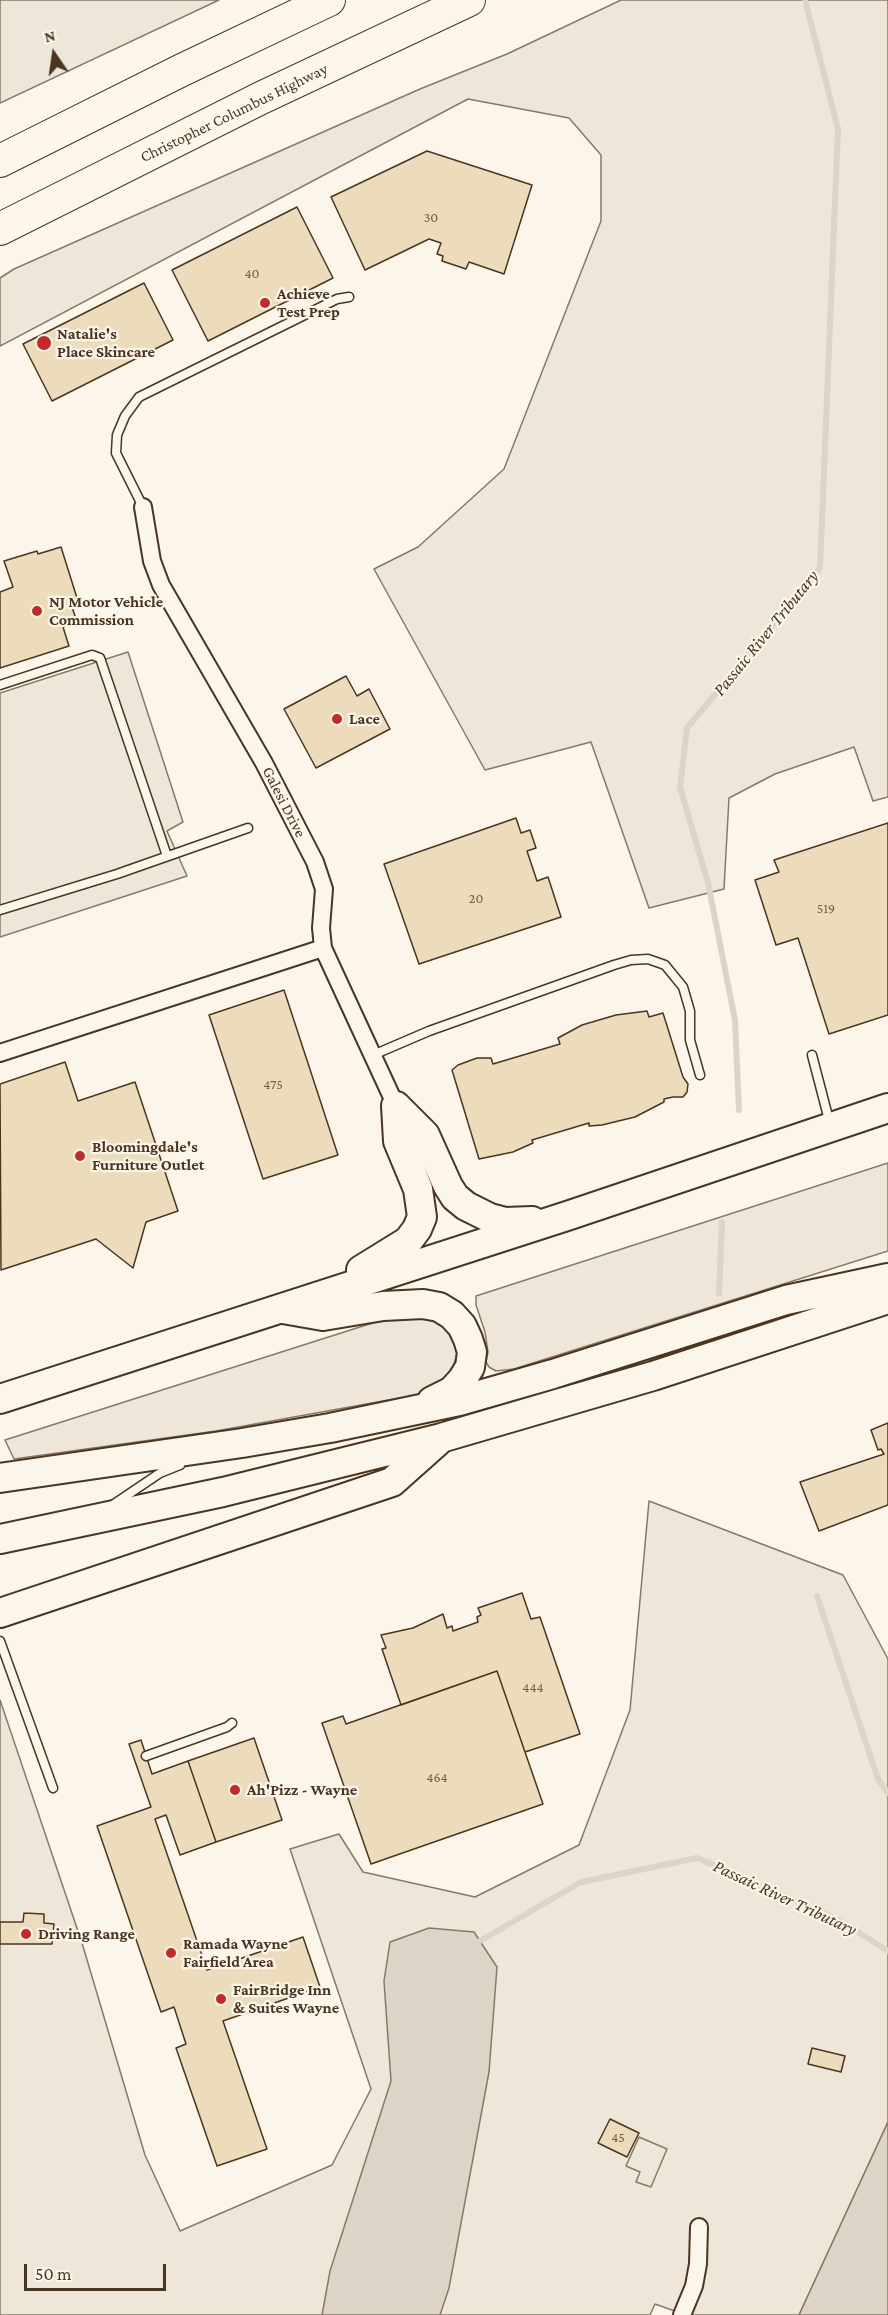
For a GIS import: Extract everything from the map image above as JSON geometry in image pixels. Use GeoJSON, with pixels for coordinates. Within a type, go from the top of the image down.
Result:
{"type":"FeatureCollection","features":[{"type":"Feature","properties":{"kind":"highway"},"geometry":{"type":"LineString","coordinates":[[0,161],[329,0]]}},
{"type":"Feature","properties":{"kind":"highway","name":"Christopher Columbus Highway"},"geometry":{"type":"LineString","coordinates":[[0,229],[261,98],[470,0]]}},
{"type":"Feature","properties":{"kind":"highway"},"geometry":{"type":"LineString","coordinates":[[396,1106],[425,1135],[448,1186],[466,1206],[490,1218],[505,1222],[567,1216]]}},
{"type":"Feature","properties":{"kind":"highway"},"geometry":{"type":"LineString","coordinates":[[315,1297],[408,1241],[417,1229],[422,1217],[421,1202],[398,1141],[396,1106]]}},
{"type":"Feature","properties":{"kind":"highway"},"geometry":{"type":"LineString","coordinates":[[0,1399],[567,1216],[888,1108]]}},
{"type":"Feature","properties":{"kind":"highway"},"geometry":{"type":"LineString","coordinates":[[0,1478],[242,1443],[330,1428],[459,1401],[505,1389],[786,1300],[888,1278]]}},
{"type":"Feature","properties":{"kind":"highway"},"geometry":{"type":"LineString","coordinates":[[0,1539],[270,1481],[441,1438],[653,1376],[888,1299]]}},
{"type":"Feature","properties":{"kind":"highway"},"geometry":{"type":"LineString","coordinates":[[281,1309],[322,1316],[383,1306],[423,1304],[439,1307],[452,1315],[462,1326],[468,1339],[472,1352],[470,1367],[452,1391],[414,1409]]}},
{"type":"Feature","properties":{"kind":"highway"},"geometry":{"type":"LineString","coordinates":[[0,1613],[392,1482],[441,1438]]}},
{"type":"Feature","properties":{"kind":"street","name":"Galesi Drive"},"geometry":{"type":"LineString","coordinates":[[143,507],[152,561],[161,585],[264,763],[315,862],[324,889],[325,906],[321,928],[323,948],[396,1106]]}},
{"type":"Feature","properties":{"kind":"street"},"geometry":{"type":"LineString","coordinates":[[0,1053],[323,948]]}},
{"type":"Feature","properties":{"kind":"street"},"geometry":{"type":"LineString","coordinates":[[682,2315],[694,2286],[698,2264],[699,2227]]}},
{"type":"Feature","properties":{"kind":"lane"},"geometry":{"type":"LineString","coordinates":[[143,507],[116,453],[117,435],[125,416],[139,397],[337,299],[349,297]]}},
{"type":"Feature","properties":{"kind":"lane"},"geometry":{"type":"LineString","coordinates":[[0,685],[92,655],[100,658],[167,856]]}},
{"type":"Feature","properties":{"kind":"lane"},"geometry":{"type":"LineString","coordinates":[[0,910],[248,828]]}},
{"type":"Feature","properties":{"kind":"lane"},"geometry":{"type":"LineString","coordinates":[[373,1055],[429,1031],[614,965],[631,960],[648,959],[665,965],[683,987],[690,1011],[690,1041],[700,1075]]}},
{"type":"Feature","properties":{"kind":"lane"},"geometry":{"type":"LineString","coordinates":[[812,1055],[831,1127]]}},
{"type":"Feature","properties":{"kind":"lane"},"geometry":{"type":"LineString","coordinates":[[89,1521],[160,1473],[242,1443]]}},
{"type":"Feature","properties":{"kind":"lane"},"geometry":{"type":"LineString","coordinates":[[0,1641],[53,1788]]}},
{"type":"Feature","properties":{"kind":"lane"},"geometry":{"type":"LineString","coordinates":[[146,1756],[227,1728],[232,1723]]}},
{"type":"Feature","properties":{"kind":"shaded area"},"geometry":{"type":"Polygon","coordinates":[[[0,0],[219,0],[0,103],[0,0]]]}},
{"type":"Feature","properties":{"kind":"shaded area"},"geometry":{"type":"Polygon","coordinates":[[[621,0],[888,0],[888,797],[873,801],[854,747],[775,774],[729,798],[724,889],[649,908],[591,742],[485,770],[374,569],[418,547],[504,469],[601,221],[601,155],[569,118],[468,99],[0,346],[0,278],[14,269],[420,89],[507,54],[621,0]]]}},
{"type":"Feature","properties":{"kind":"shaded area"},"geometry":{"type":"Polygon","coordinates":[[[128,652],[183,822],[167,831],[187,876],[0,937],[0,693],[128,652]]]}},
{"type":"Feature","properties":{"kind":"shaded area"},"geometry":{"type":"Polygon","coordinates":[[[888,1163],[888,1251],[514,1369],[496,1371],[486,1362],[488,1352],[485,1332],[476,1305],[476,1296],[888,1163]]]}},
{"type":"Feature","properties":{"kind":"shaded area"},"geometry":{"type":"Polygon","coordinates":[[[407,1312],[428,1313],[450,1328],[457,1353],[451,1376],[422,1394],[216,1431],[14,1459],[5,1440],[407,1312]]]}},
{"type":"Feature","properties":{"kind":"shaded area"},"geometry":{"type":"Polygon","coordinates":[[[649,1501],[843,1575],[888,1659],[888,2122],[799,2315],[686,2315],[655,2304],[650,2315],[0,2315],[0,1700],[82,1943],[145,2155],[180,2231],[332,2165],[371,2089],[290,1849],[339,1834],[363,1872],[475,1897],[579,1845],[630,1710],[649,1501]]]}},
{"type":"Feature","properties":{"kind":"shaded area"},"geometry":{"type":"Polygon","coordinates":[[[429,1928],[474,1932],[497,1967],[489,2072],[449,2288],[440,2315],[322,2315],[330,2271],[391,2081],[384,1981],[390,1942],[429,1928]]]}},
{"type":"Feature","properties":{"kind":"shaded area"},"geometry":{"type":"Polygon","coordinates":[[[888,2122],[888,2315],[799,2315],[888,2122]]]}},
{"type":"Feature","properties":{"kind":"shaded area"},"geometry":{"type":"Polygon","coordinates":[[[639,2137],[667,2149],[651,2187],[636,2182],[640,2172],[626,2166],[639,2137]]]}},
{"type":"Feature","properties":{"kind":"building"},"geometry":{"type":"Polygon","coordinates":[[[427,151],[532,185],[504,274],[469,262],[466,269],[442,261],[443,256],[437,254],[441,243],[429,239],[365,270],[331,197],[427,151]]]}},
{"type":"Feature","properties":{"kind":"building"},"geometry":{"type":"Polygon","coordinates":[[[297,207],[333,278],[208,341],[172,270],[297,207]]]}},
{"type":"Feature","properties":{"kind":"building"},"geometry":{"type":"Polygon","coordinates":[[[144,283],[173,340],[52,401],[23,344],[144,283]]]}},
{"type":"Feature","properties":{"kind":"building","name":"NJ Motor Vehicle Commission"},"geometry":{"type":"Polygon","coordinates":[[[61,547],[77,598],[70,601],[77,622],[63,627],[69,646],[0,668],[0,592],[13,587],[4,561],[37,551],[38,554],[61,547]]]}},
{"type":"Feature","properties":{"kind":"building","name":"Lace"},"geometry":{"type":"Polygon","coordinates":[[[346,676],[357,696],[369,689],[390,729],[316,768],[284,709],[346,676]]]}},
{"type":"Feature","properties":{"kind":"building"},"geometry":{"type":"Polygon","coordinates":[[[516,818],[521,833],[530,830],[536,848],[527,851],[537,881],[548,877],[561,917],[419,964],[384,864],[516,818]]]}},
{"type":"Feature","properties":{"kind":"building"},"geometry":{"type":"Polygon","coordinates":[[[888,823],[888,1015],[829,1034],[798,938],[776,945],[755,880],[779,872],[774,860],[888,823]]]}},
{"type":"Feature","properties":{"kind":"building"},"geometry":{"type":"Polygon","coordinates":[[[284,990],[338,1155],[263,1179],[209,1015],[284,990]]]}},
{"type":"Feature","properties":{"kind":"building"},"geometry":{"type":"Polygon","coordinates":[[[647,1011],[649,1017],[663,1013],[683,1077],[688,1084],[687,1092],[683,1097],[664,1099],[664,1102],[635,1117],[602,1125],[589,1126],[589,1123],[532,1140],[533,1143],[513,1152],[479,1159],[452,1070],[458,1065],[477,1058],[491,1058],[493,1064],[560,1044],[558,1038],[582,1025],[616,1015],[647,1011]]]}},
{"type":"Feature","properties":{"kind":"building","name":"Bloomingdale's Furniture Outlet"},"geometry":{"type":"Polygon","coordinates":[[[65,1062],[78,1101],[135,1082],[178,1211],[146,1222],[133,1268],[96,1239],[1,1270],[0,1084],[65,1062]]]}},
{"type":"Feature","properties":{"kind":"building"},"geometry":{"type":"Polygon","coordinates":[[[888,1423],[888,1505],[819,1531],[800,1482],[884,1454],[881,1449],[878,1450],[871,1430],[888,1423]]]}},
{"type":"Feature","properties":{"kind":"building"},"geometry":{"type":"Polygon","coordinates":[[[522,1593],[531,1619],[540,1617],[580,1734],[525,1752],[497,1671],[401,1705],[382,1649],[386,1648],[381,1635],[413,1628],[443,1614],[447,1628],[452,1626],[453,1631],[478,1622],[477,1617],[481,1615],[478,1608],[522,1593]]]}},
{"type":"Feature","properties":{"kind":"building"},"geometry":{"type":"Polygon","coordinates":[[[497,1671],[543,1804],[371,1864],[322,1723],[343,1716],[346,1724],[497,1671]]]}},
{"type":"Feature","properties":{"kind":"building","name":"Ah'Pizz - Wayne"},"geometry":{"type":"Polygon","coordinates":[[[254,1738],[282,1820],[216,1842],[188,1761],[254,1738]]]}},
{"type":"Feature","properties":{"kind":"building","name":"Ramada Wayne Fairfield Area"},"geometry":{"type":"Polygon","coordinates":[[[141,1740],[152,1774],[188,1761],[216,1842],[180,1855],[166,1815],[155,1819],[207,1970],[303,1937],[320,1987],[223,2021],[267,2149],[217,2166],[176,2048],[186,2044],[174,2007],[161,2012],[97,1826],[151,1807],[129,1744],[141,1740]]]}},
{"type":"Feature","properties":{"kind":"building","name":"Driving Range"},"geometry":{"type":"Polygon","coordinates":[[[24,1913],[44,1914],[44,1923],[54,1924],[52,1944],[0,1944],[0,1922],[23,1922],[24,1913]]]}},
{"type":"Feature","properties":{"kind":"building"},"geometry":{"type":"Polygon","coordinates":[[[812,2048],[845,2056],[841,2072],[808,2064],[812,2048]]]}},
{"type":"Feature","properties":{"kind":"building"},"geometry":{"type":"Polygon","coordinates":[[[610,2119],[639,2133],[627,2157],[598,2143],[610,2119]]]}},
{"type":"Feature","properties":{"kind":"waterway","name":"Passaic River Tributary"},"geometry":{"type":"LineString","coordinates":[[739,1110],[735,1020],[708,883],[680,787],[687,728],[820,568],[838,129],[805,0]]}},
{"type":"Feature","properties":{"kind":"waterway","name":"Passaic River Tributary"},"geometry":{"type":"LineString","coordinates":[[719,1293],[722,1222]]}},
{"type":"Feature","properties":{"kind":"waterway","name":"Passaic River Tributary"},"geometry":{"type":"LineString","coordinates":[[817,1596],[878,1779],[888,1793]]}},
{"type":"Feature","properties":{"kind":"waterway","name":"Passaic River Tributary"},"geometry":{"type":"LineString","coordinates":[[480,1941],[581,1882],[697,1858],[839,1920],[888,1951]]}},
{"type":"Feature","properties":{"kind":"place","name":"Achieve Test Prep"},"geometry":{"type":"Point","coordinates":[265,303]}},
{"type":"Feature","properties":{"kind":"place","name":"Natalie's Place Skincare"},"geometry":{"type":"Point","coordinates":[44,343]}},
{"type":"Feature","properties":{"kind":"place","name":"NJ Motor Vehicle Commission"},"geometry":{"type":"Point","coordinates":[37,611]}},
{"type":"Feature","properties":{"kind":"place","name":"Lace"},"geometry":{"type":"Point","coordinates":[337,719]}},
{"type":"Feature","properties":{"kind":"place","name":"Bloomingdale's Furniture Outlet"},"geometry":{"type":"Point","coordinates":[80,1156]}},
{"type":"Feature","properties":{"kind":"place","name":"Ah'Pizz - Wayne"},"geometry":{"type":"Point","coordinates":[235,1790]}},
{"type":"Feature","properties":{"kind":"place","name":"Driving Range"},"geometry":{"type":"Point","coordinates":[26,1934]}},
{"type":"Feature","properties":{"kind":"place","name":"Ramada Wayne Fairfield Area"},"geometry":{"type":"Point","coordinates":[171,1953]}},
{"type":"Feature","properties":{"kind":"place","name":"FairBridge Inn & Suites Wayne"},"geometry":{"type":"Point","coordinates":[221,1999]}}]}
